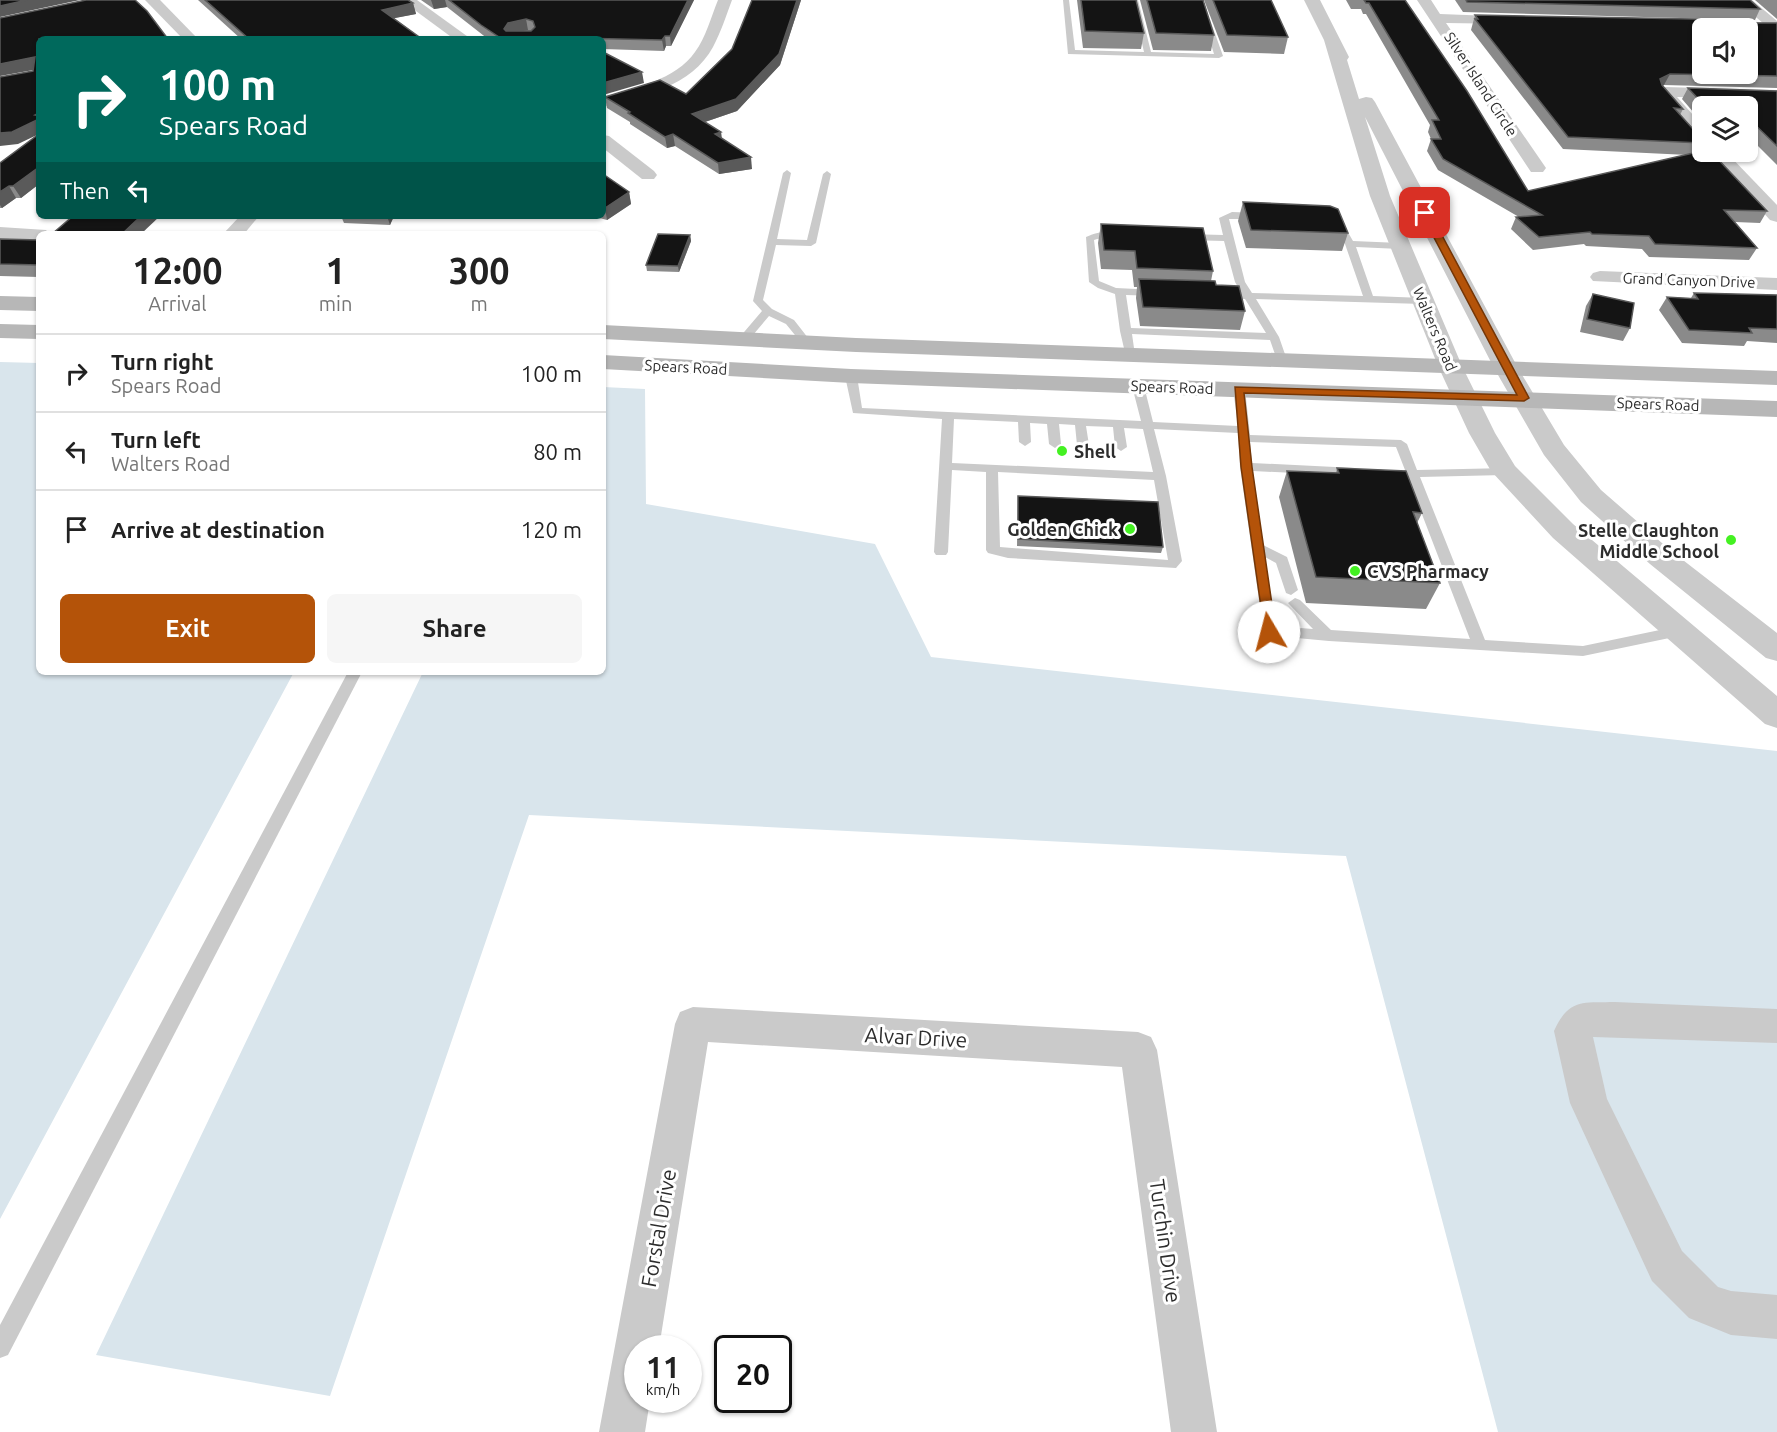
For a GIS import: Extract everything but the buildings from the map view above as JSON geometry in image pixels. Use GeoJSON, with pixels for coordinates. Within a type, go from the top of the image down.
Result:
{"type":"FeatureCollection","features":[{"type":"Feature","properties":{"kind":"main road"},"geometry":{"type":"LineString","coordinates":[[0,303],[36,304]]}},
{"type":"Feature","properties":{"kind":"main road"},"geometry":{"type":"LineString","coordinates":[[0,331],[36,332]]}},
{"type":"Feature","properties":{"kind":"main road","name":"Spears Road"},"geometry":{"type":"LineString","coordinates":[[606,332],[856,345],[1128,343],[1282,360],[1777,378]]}},
{"type":"Feature","properties":{"kind":"main road"},"geometry":{"type":"LineString","coordinates":[[851,376],[856,345]]}},
{"type":"Feature","properties":{"kind":"main road","name":"Spears Road"},"geometry":{"type":"LineString","coordinates":[[606,362],[851,376],[1524,398],[1777,409]]}},
{"type":"Feature","properties":{"kind":"street"},"geometry":{"type":"LineString","coordinates":[[152,0],[188,36]]}},
{"type":"Feature","properties":{"kind":"street"},"geometry":{"type":"LineString","coordinates":[[408,0],[460,36]]}},
{"type":"Feature","properties":{"kind":"street"},"geometry":{"type":"LineString","coordinates":[[606,101],[676,76],[697,60],[707,43],[725,0]]}},
{"type":"Feature","properties":{"kind":"street","name":"Walters Road"},"geometry":{"type":"LineString","coordinates":[[1312,0],[1506,368],[1553,449],[1591,496],[1660,557],[1777,650]]}},
{"type":"Feature","properties":{"kind":"street","name":"Silver Island Circle"},"geometry":{"type":"LineString","coordinates":[[1424,0],[1537,168]]}},
{"type":"Feature","properties":{"kind":"street"},"geometry":{"type":"LineString","coordinates":[[1743,0],[1776,27]]}},
{"type":"Feature","properties":{"kind":"street"},"geometry":{"type":"LineString","coordinates":[[1437,18],[1533,21]]}},
{"type":"Feature","properties":{"kind":"street"},"geometry":{"type":"LineString","coordinates":[[1758,27],[1776,27]]}},
{"type":"Feature","properties":{"kind":"street","name":"Walters Road"},"geometry":{"type":"LineString","coordinates":[[1332,39],[1380,196],[1463,396],[1504,471],[1563,531],[1777,715]]}},
{"type":"Feature","properties":{"kind":"street"},"geometry":{"type":"LineString","coordinates":[[1692,124],[1664,92],[1777,95]]}},
{"type":"Feature","properties":{"kind":"street"},"geometry":{"type":"LineString","coordinates":[[606,142],[648,175]]}},
{"type":"Feature","properties":{"kind":"street"},"geometry":{"type":"LineString","coordinates":[[1726,162],[1777,216]]}},
{"type":"Feature","properties":{"kind":"street"},"geometry":{"type":"LineString","coordinates":[[236,231],[247,219]]}},
{"type":"Feature","properties":{"kind":"street"},"geometry":{"type":"LineString","coordinates":[[0,233],[36,234]]}},
{"type":"Feature","properties":{"kind":"street","name":"Grand Canyon Drive"},"geometry":{"type":"LineString","coordinates":[[1600,277],[1777,284]]}},
{"type":"Feature","properties":{"kind":"street"},"geometry":{"type":"LineString","coordinates":[[1777,1026],[1615,1019],[1581,1020],[1573,1031],[1589,1103],[1667,1266],[1704,1303],[1731,1313],[1777,1317]]}},
{"type":"Feature","properties":{"kind":"street","name":"Alvar Drive"},"geometry":{"type":"LineString","coordinates":[[693,1024],[1138,1050]]}},
{"type":"Feature","properties":{"kind":"street","name":"Forstal Drive"},"geometry":{"type":"LineString","coordinates":[[622,1432],[693,1024]]}},
{"type":"Feature","properties":{"kind":"street","name":"Turchin Drive"},"geometry":{"type":"LineString","coordinates":[[1138,1050],[1194,1432]]}},
{"type":"Feature","properties":{"kind":"lane"},"geometry":{"type":"LineString","coordinates":[[1065,0],[1071,52],[1220,56],[1200,0]]}},
{"type":"Feature","properties":{"kind":"lane"},"geometry":{"type":"LineString","coordinates":[[1135,0],[1148,54]]}},
{"type":"Feature","properties":{"kind":"lane"},"geometry":{"type":"LineString","coordinates":[[787,173],[758,301],[768,310],[790,322],[807,343]]}},
{"type":"Feature","properties":{"kind":"lane"},"geometry":{"type":"LineString","coordinates":[[770,242],[811,243],[827,174]]}},
{"type":"Feature","properties":{"kind":"lane"},"geometry":{"type":"LineString","coordinates":[[1268,217],[1232,215],[1224,218],[1240,282],[1274,337],[1282,360]]}},
{"type":"Feature","properties":{"kind":"lane"},"geometry":{"type":"LineString","coordinates":[[1326,219],[1339,224],[1350,244],[1369,299]]}},
{"type":"Feature","properties":{"kind":"lane"},"geometry":{"type":"LineString","coordinates":[[1135,236],[1100,234],[1089,239],[1094,282],[1104,289],[1154,297],[1169,293]]}},
{"type":"Feature","properties":{"kind":"lane"},"geometry":{"type":"LineString","coordinates":[[1170,237],[1228,238]]}},
{"type":"Feature","properties":{"kind":"lane"},"geometry":{"type":"LineString","coordinates":[[1350,244],[1400,246]]}},
{"type":"Feature","properties":{"kind":"lane"},"geometry":{"type":"LineString","coordinates":[[1120,292],[1128,343],[1160,330],[1274,337]]}},
{"type":"Feature","properties":{"kind":"lane"},"geometry":{"type":"LineString","coordinates":[[1211,294],[1423,301]]}},
{"type":"Feature","properties":{"kind":"lane"},"geometry":{"type":"LineString","coordinates":[[743,340],[768,310]]}},
{"type":"Feature","properties":{"kind":"lane"},"geometry":{"type":"LineString","coordinates":[[851,376],[857,411],[1149,425],[1244,434],[1401,444],[1480,646]]}},
{"type":"Feature","properties":{"kind":"lane"},"geometry":{"type":"LineString","coordinates":[[992,469],[993,550],[1008,554],[1171,565],[1175,561],[1160,476],[1138,386]]}},
{"type":"Feature","properties":{"kind":"lane"},"geometry":{"type":"LineString","coordinates":[[1239,389],[1246,467],[1269,632],[1583,651],[1679,631]]}},
{"type":"Feature","properties":{"kind":"lane"},"geometry":{"type":"LineString","coordinates":[[940,552],[948,416]]}},
{"type":"Feature","properties":{"kind":"lane"},"geometry":{"type":"LineString","coordinates":[[1024,420],[1025,442]]}},
{"type":"Feature","properties":{"kind":"lane"},"geometry":{"type":"LineString","coordinates":[[1053,421],[1055,444]]}},
{"type":"Feature","properties":{"kind":"lane"},"geometry":{"type":"LineString","coordinates":[[1080,422],[1083,445]]}},
{"type":"Feature","properties":{"kind":"lane"},"geometry":{"type":"LineString","coordinates":[[1118,424],[1121,447]]}},
{"type":"Feature","properties":{"kind":"lane"},"geometry":{"type":"LineString","coordinates":[[946,466],[992,469],[1024,464],[1123,469],[1160,476]]}},
{"type":"Feature","properties":{"kind":"lane"},"geometry":{"type":"LineString","coordinates":[[1246,467],[1366,472]]}},
{"type":"Feature","properties":{"kind":"lane"},"geometry":{"type":"LineString","coordinates":[[1390,473],[1504,471]]}},
{"type":"Feature","properties":{"kind":"lane"},"geometry":{"type":"LineString","coordinates":[[1257,547],[1282,560],[1293,597],[1329,636]]}},
{"type":"Feature","properties":{"kind":"lane"},"geometry":{"type":"LineString","coordinates":[[0,1347],[353,675]]}},
{"type":"Feature","properties":{"kind":"shaded area"},"geometry":{"type":"Polygon","coordinates":[[[0,362],[36,363],[36,675],[292,675],[0,1219],[0,362]]]}},
{"type":"Feature","properties":{"kind":"shaded area"},"geometry":{"type":"Polygon","coordinates":[[[606,387],[645,389],[646,504],[875,544],[931,657],[1777,751],[1777,1432],[1498,1432],[1346,856],[529,815],[330,1396],[96,1355],[422,675],[606,675],[606,387]]]}},
{"type":"Feature","properties":{"kind":"place","name":"Shell"},"geometry":{"type":"Point","coordinates":[1062,451]}},
{"type":"Feature","properties":{"kind":"place","name":"Golden Chick"},"geometry":{"type":"Point","coordinates":[1130,529]}},
{"type":"Feature","properties":{"kind":"place","name":"Stelle Claughton Middle School"},"geometry":{"type":"Point","coordinates":[1731,540]}},
{"type":"Feature","properties":{"kind":"place","name":"CVS Pharmacy"},"geometry":{"type":"Point","coordinates":[1355,571]}},
{"type":"Feature","properties":{"kind":"route"},"geometry":{"type":"LineString","coordinates":[[1269,632],[1246,467],[1239,389],[1524,398],[1425,213]]}}]}
